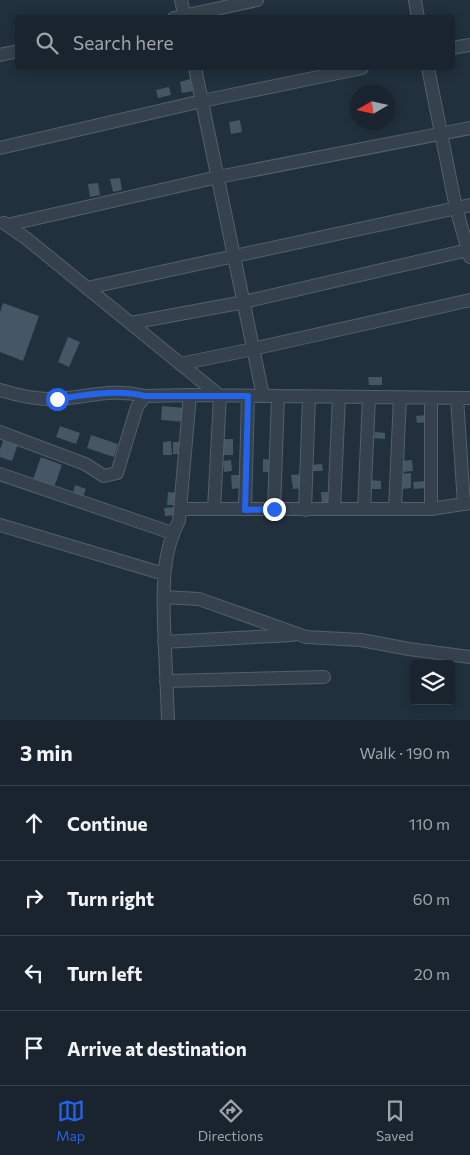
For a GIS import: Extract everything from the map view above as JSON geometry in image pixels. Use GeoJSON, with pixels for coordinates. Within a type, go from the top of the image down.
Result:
{"type":"FeatureCollection","features":[{"type":"Feature","properties":{"kind":"street"},"geometry":{"type":"LineString","coordinates":[[181,0],[181,15]]}},
{"type":"Feature","properties":{"kind":"street"},"geometry":{"type":"LineString","coordinates":[[190,15],[257,0]]}},
{"type":"Feature","properties":{"kind":"street"},"geometry":{"type":"LineString","coordinates":[[415,0],[418,15]]}},
{"type":"Feature","properties":{"kind":"street"},"geometry":{"type":"LineString","coordinates":[[455,48],[470,45]]}},
{"type":"Feature","properties":{"kind":"street"},"geometry":{"type":"LineString","coordinates":[[0,55],[15,52]]}},
{"type":"Feature","properties":{"kind":"street"},"geometry":{"type":"LineString","coordinates":[[195,70],[263,396]]}},
{"type":"Feature","properties":{"kind":"street"},"geometry":{"type":"LineString","coordinates":[[0,148],[202,101],[352,70]]}},
{"type":"Feature","properties":{"kind":"street"},"geometry":{"type":"LineString","coordinates":[[131,323],[244,302],[469,253],[456,208],[428,70]]}},
{"type":"Feature","properties":{"kind":"street"},"geometry":{"type":"LineString","coordinates":[[3,223],[218,177],[470,128]]}},
{"type":"Feature","properties":{"kind":"street"},"geometry":{"type":"LineString","coordinates":[[87,288],[470,205]]}},
{"type":"Feature","properties":{"kind":"street"},"geometry":{"type":"LineString","coordinates":[[3,223],[27,239],[220,396]]}},
{"type":"Feature","properties":{"kind":"street"},"geometry":{"type":"LineString","coordinates":[[180,364],[470,300]]}},
{"type":"Feature","properties":{"kind":"street"},"geometry":{"type":"LineString","coordinates":[[0,390],[25,398],[57,399],[108,392],[128,392],[145,396],[470,398]]}},
{"type":"Feature","properties":{"kind":"street"},"geometry":{"type":"LineString","coordinates":[[0,432],[85,464],[104,476],[117,473],[137,407],[145,396]]}},
{"type":"Feature","properties":{"kind":"street"},"geometry":{"type":"LineString","coordinates":[[168,720],[164,642],[164,574],[172,533],[179,522],[190,396]]}},
{"type":"Feature","properties":{"kind":"street"},"geometry":{"type":"LineString","coordinates":[[214,509],[220,396]]}},
{"type":"Feature","properties":{"kind":"street"},"geometry":{"type":"LineString","coordinates":[[245,510],[248,396]]}},
{"type":"Feature","properties":{"kind":"street"},"geometry":{"type":"LineString","coordinates":[[274,509],[278,396]]}},
{"type":"Feature","properties":{"kind":"street"},"geometry":{"type":"LineString","coordinates":[[305,510],[309,396]]}},
{"type":"Feature","properties":{"kind":"street"},"geometry":{"type":"LineString","coordinates":[[334,510],[339,397]]}},
{"type":"Feature","properties":{"kind":"street"},"geometry":{"type":"LineString","coordinates":[[364,510],[369,397]]}},
{"type":"Feature","properties":{"kind":"street"},"geometry":{"type":"LineString","coordinates":[[395,510],[400,397]]}},
{"type":"Feature","properties":{"kind":"street"},"geometry":{"type":"LineString","coordinates":[[430,398],[431,510]]}},
{"type":"Feature","properties":{"kind":"street"},"geometry":{"type":"LineString","coordinates":[[180,509],[431,510],[467,504],[457,398]]}},
{"type":"Feature","properties":{"kind":"street"},"geometry":{"type":"LineString","coordinates":[[0,474],[172,533]]}},
{"type":"Feature","properties":{"kind":"street"},"geometry":{"type":"LineString","coordinates":[[0,525],[164,574]]}},
{"type":"Feature","properties":{"kind":"street"},"geometry":{"type":"LineString","coordinates":[[164,597],[199,599],[306,637],[361,640],[470,657]]}},
{"type":"Feature","properties":{"kind":"street"},"geometry":{"type":"LineString","coordinates":[[164,642],[295,634]]}},
{"type":"Feature","properties":{"kind":"street"},"geometry":{"type":"LineString","coordinates":[[166,681],[324,677]]}},
{"type":"Feature","properties":{"kind":"building"},"geometry":{"type":"Polygon","coordinates":[[[190,79],[193,91],[182,93],[180,82],[190,79]]]}},
{"type":"Feature","properties":{"kind":"building"},"geometry":{"type":"Polygon","coordinates":[[[169,87],[171,95],[158,98],[156,90],[169,87]]]}},
{"type":"Feature","properties":{"kind":"building"},"geometry":{"type":"Polygon","coordinates":[[[240,120],[242,132],[231,134],[229,122],[240,120]]]}},
{"type":"Feature","properties":{"kind":"building"},"geometry":{"type":"Polygon","coordinates":[[[120,178],[122,190],[113,192],[110,179],[120,178]]]}},
{"type":"Feature","properties":{"kind":"building"},"geometry":{"type":"Polygon","coordinates":[[[98,183],[100,195],[90,197],[88,184],[98,183]]]}},
{"type":"Feature","properties":{"kind":"building"},"geometry":{"type":"Polygon","coordinates":[[[3,303],[39,316],[23,361],[0,352],[0,312],[3,303]]]}},
{"type":"Feature","properties":{"kind":"building"},"geometry":{"type":"Polygon","coordinates":[[[68,337],[80,342],[69,367],[58,362],[68,337]]]}},
{"type":"Feature","properties":{"kind":"building"},"geometry":{"type":"Polygon","coordinates":[[[368,377],[382,377],[382,385],[369,385],[368,377]]]}},
{"type":"Feature","properties":{"kind":"building"},"geometry":{"type":"Polygon","coordinates":[[[162,406],[185,408],[184,422],[161,420],[162,406]]]}},
{"type":"Feature","properties":{"kind":"building"},"geometry":{"type":"Polygon","coordinates":[[[428,415],[429,422],[417,423],[416,416],[428,415]]]}},
{"type":"Feature","properties":{"kind":"building"},"geometry":{"type":"Polygon","coordinates":[[[60,426],[80,433],[76,444],[56,437],[60,426]]]}},
{"type":"Feature","properties":{"kind":"building"},"geometry":{"type":"Polygon","coordinates":[[[375,432],[385,433],[385,439],[374,438],[375,432]]]}},
{"type":"Feature","properties":{"kind":"building"},"geometry":{"type":"Polygon","coordinates":[[[91,435],[118,444],[114,457],[87,448],[91,435]]]}},
{"type":"Feature","properties":{"kind":"building"},"geometry":{"type":"Polygon","coordinates":[[[4,439],[18,444],[12,461],[0,457],[0,449],[4,439]]]}},
{"type":"Feature","properties":{"kind":"building"},"geometry":{"type":"Polygon","coordinates":[[[222,439],[233,439],[233,455],[221,455],[222,439]]]}},
{"type":"Feature","properties":{"kind":"building"},"geometry":{"type":"Polygon","coordinates":[[[171,441],[172,455],[163,455],[163,442],[171,441]]]}},
{"type":"Feature","properties":{"kind":"building"},"geometry":{"type":"Polygon","coordinates":[[[173,442],[183,442],[183,454],[173,454],[173,442]]]}},
{"type":"Feature","properties":{"kind":"building"},"geometry":{"type":"Polygon","coordinates":[[[41,457],[62,465],[53,490],[32,482],[41,457]]]}},
{"type":"Feature","properties":{"kind":"building"},"geometry":{"type":"Polygon","coordinates":[[[263,459],[274,460],[274,472],[263,472],[263,459]]]}},
{"type":"Feature","properties":{"kind":"building"},"geometry":{"type":"Polygon","coordinates":[[[231,460],[232,471],[224,472],[223,461],[231,460]]]}},
{"type":"Feature","properties":{"kind":"building"},"geometry":{"type":"Polygon","coordinates":[[[412,460],[413,471],[402,472],[401,461],[412,460]]]}},
{"type":"Feature","properties":{"kind":"building"},"geometry":{"type":"Polygon","coordinates":[[[322,464],[323,471],[312,471],[311,465],[322,464]]]}},
{"type":"Feature","properties":{"kind":"building"},"geometry":{"type":"Polygon","coordinates":[[[411,473],[411,488],[401,489],[400,474],[411,473]]]}},
{"type":"Feature","properties":{"kind":"building"},"geometry":{"type":"Polygon","coordinates":[[[302,474],[304,488],[293,489],[291,475],[302,474]]]}},
{"type":"Feature","properties":{"kind":"building"},"geometry":{"type":"Polygon","coordinates":[[[231,475],[240,475],[241,488],[232,489],[231,475]]]}},
{"type":"Feature","properties":{"kind":"building"},"geometry":{"type":"Polygon","coordinates":[[[369,480],[381,481],[381,489],[369,489],[369,480]]]}},
{"type":"Feature","properties":{"kind":"building"},"geometry":{"type":"Polygon","coordinates":[[[424,481],[426,488],[414,489],[413,482],[424,481]]]}},
{"type":"Feature","properties":{"kind":"building"},"geometry":{"type":"Polygon","coordinates":[[[75,485],[86,489],[82,499],[72,496],[75,485]]]}},
{"type":"Feature","properties":{"kind":"building"},"geometry":{"type":"Polygon","coordinates":[[[168,492],[179,493],[179,505],[167,505],[168,492]]]}},
{"type":"Feature","properties":{"kind":"building"},"geometry":{"type":"Polygon","coordinates":[[[321,492],[331,492],[332,507],[322,507],[321,492]]]}},
{"type":"Feature","properties":{"kind":"building"},"geometry":{"type":"Polygon","coordinates":[[[177,507],[178,515],[165,516],[164,508],[177,507]]]}},
{"type":"Feature","properties":{"kind":"route"},"geometry":{"type":"LineString","coordinates":[[57,399],[108,392],[128,392],[145,396],[248,396],[245,510],[274,509]]}}]}
